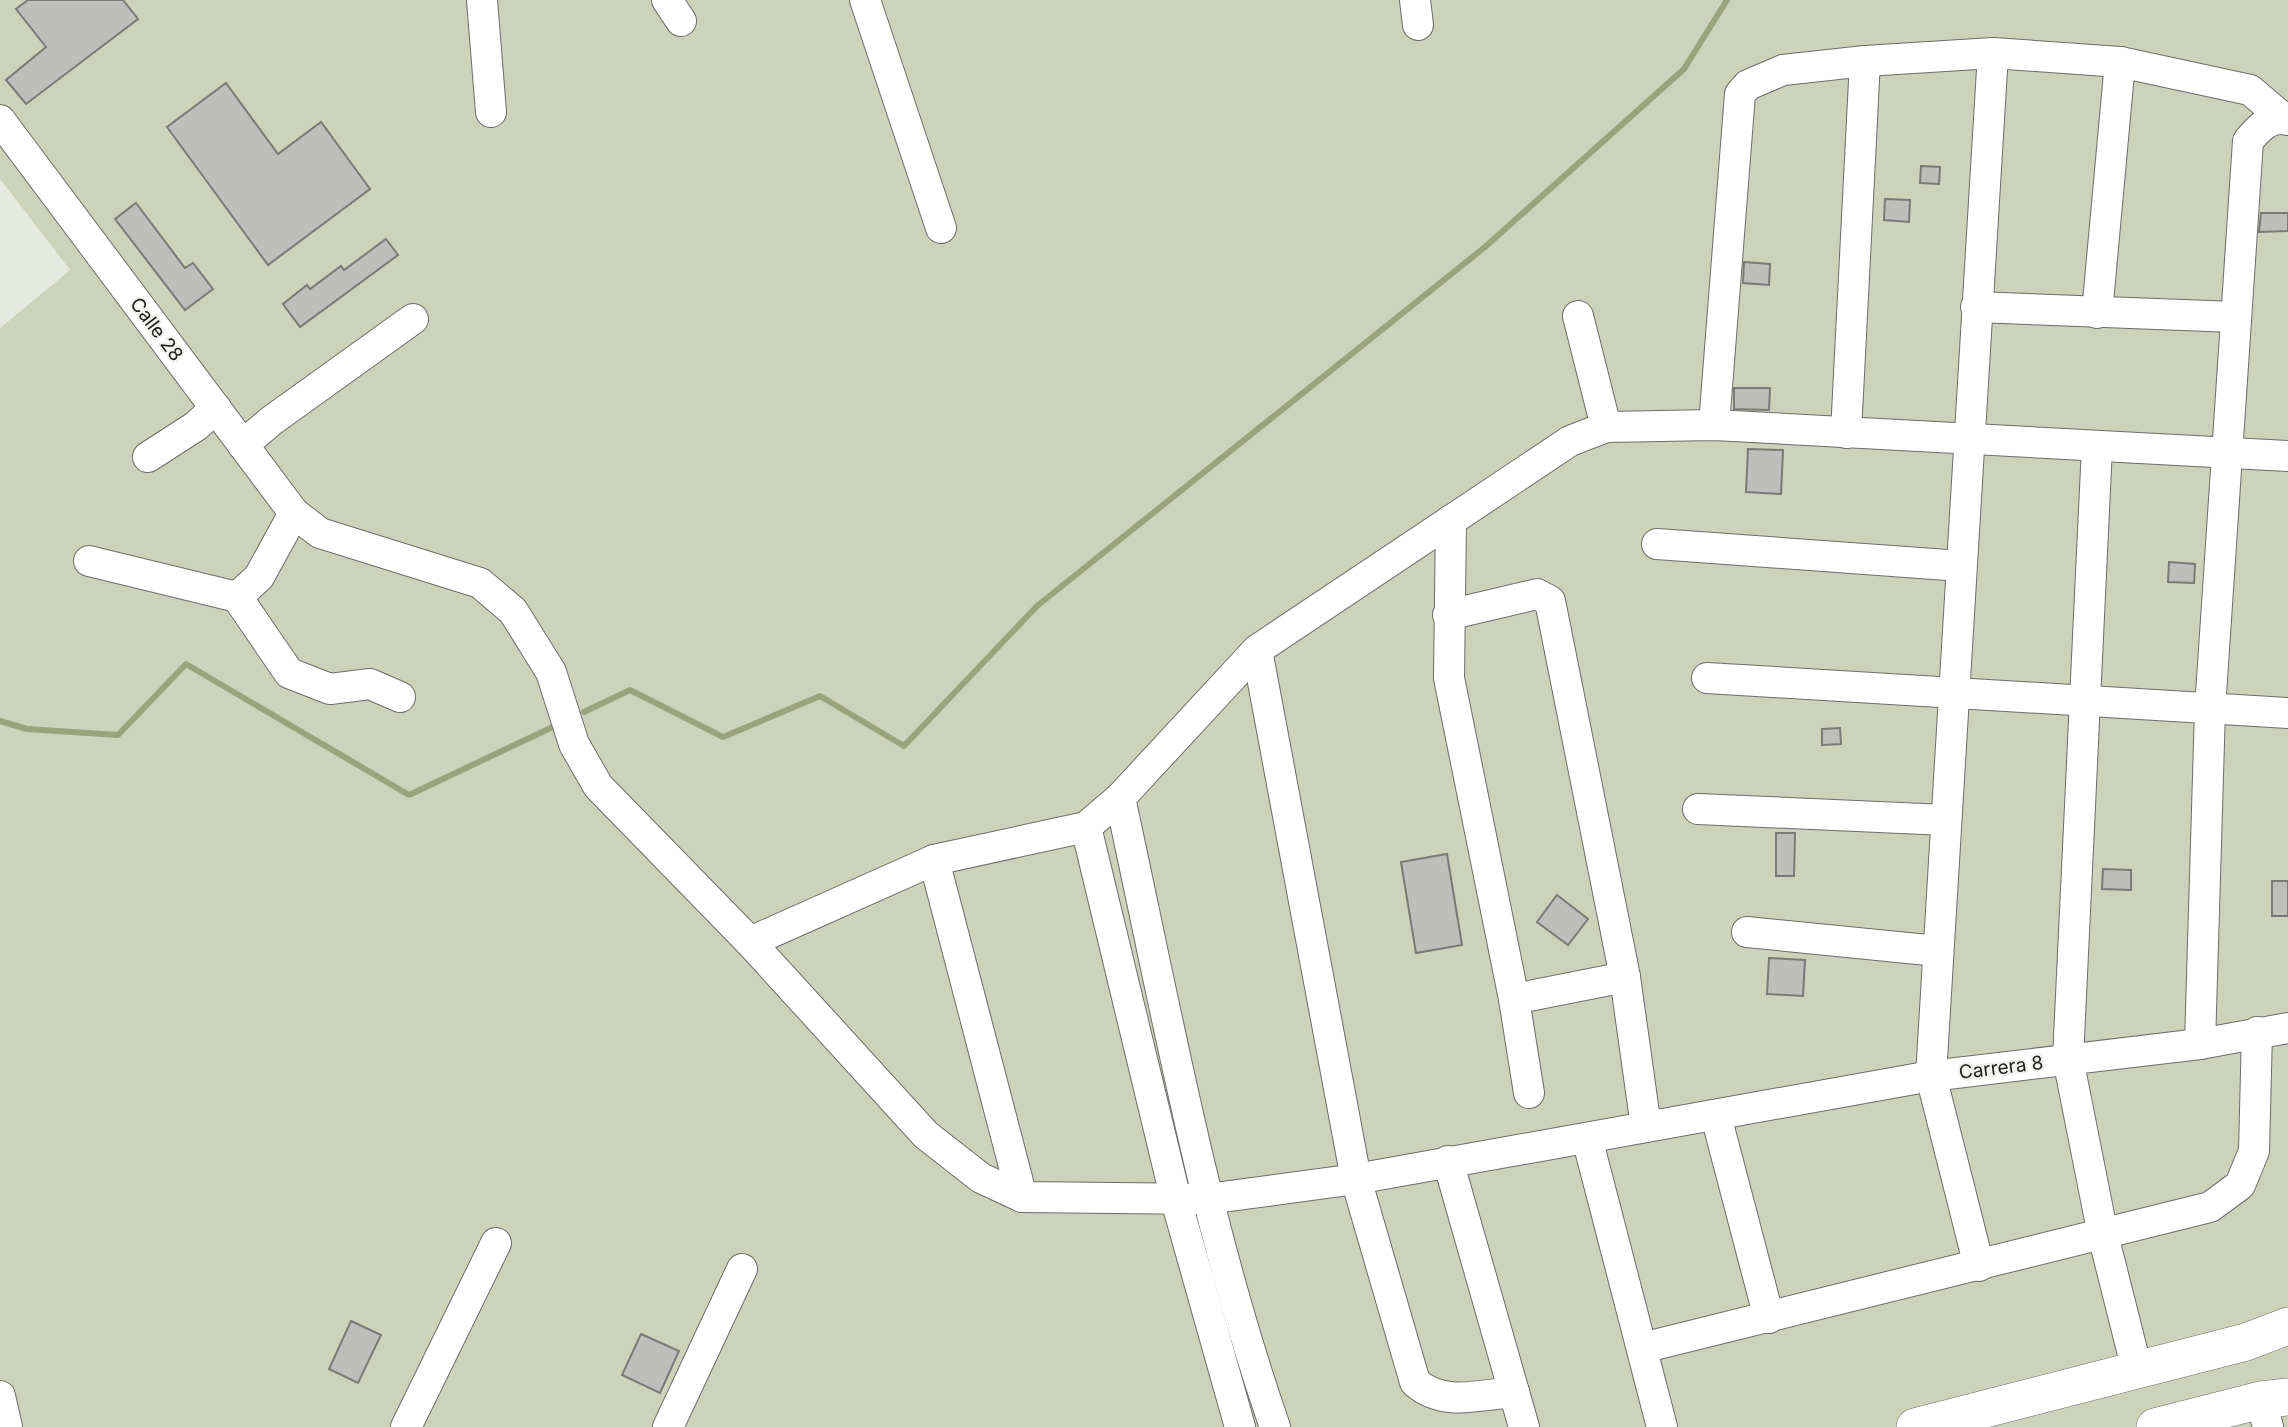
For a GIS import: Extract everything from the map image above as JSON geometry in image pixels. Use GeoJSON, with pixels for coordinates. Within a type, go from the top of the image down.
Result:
{"type":"FeatureCollection","features":[{"type":"Feature","properties":{"kind":"main road"},"geometry":{"type":"LineString","coordinates":[[1915,1427],[2246,1342],[2288,1326]]}},
{"type":"Feature","properties":{"kind":"main road"},"geometry":{"type":"LineString","coordinates":[[2155,1427],[2272,1408]]}},
{"type":"Feature","properties":{"kind":"street"},"geometry":{"type":"LineString","coordinates":[[482,0],[491,112]]}},
{"type":"Feature","properties":{"kind":"street"},"geometry":{"type":"LineString","coordinates":[[864,0],[941,228]]}},
{"type":"Feature","properties":{"kind":"street"},"geometry":{"type":"LineString","coordinates":[[1979,1266],[1931,1076],[1993,53]]}},
{"type":"Feature","properties":{"kind":"street"},"geometry":{"type":"LineString","coordinates":[[1714,425],[1740,94],[1748,85],[1783,70],[1865,61],[1993,53],[2120,62],[2250,90],[2286,119]]}},
{"type":"Feature","properties":{"kind":"street"},"geometry":{"type":"LineString","coordinates":[[1846,433],[1865,61]]}},
{"type":"Feature","properties":{"kind":"street"},"geometry":{"type":"LineString","coordinates":[[2097,313],[2120,62]]}},
{"type":"Feature","properties":{"kind":"street"},"geometry":{"type":"LineString","coordinates":[[2200,1044],[2210,709],[2248,141],[2261,125],[2286,119]]}},
{"type":"Feature","properties":{"kind":"street","name":"Calle 28"},"geometry":{"type":"LineString","coordinates":[[5,138],[216,408],[294,513],[320,533],[480,583],[513,611],[551,672],[575,744],[598,786],[750,942]]}},
{"type":"Feature","properties":{"kind":"street"},"geometry":{"type":"LineString","coordinates":[[1976,306],[2235,317]]}},
{"type":"Feature","properties":{"kind":"street"},"geometry":{"type":"LineString","coordinates":[[1577,316],[1606,427]]}},
{"type":"Feature","properties":{"kind":"street"},"geometry":{"type":"LineString","coordinates":[[243,445],[271,421],[413,319]]}},
{"type":"Feature","properties":{"kind":"street"},"geometry":{"type":"LineString","coordinates":[[148,457],[196,426],[216,408]]}},
{"type":"Feature","properties":{"kind":"street"},"geometry":{"type":"LineString","coordinates":[[1022,1198],[981,1178],[926,1135],[750,942],[934,860],[1086,827],[1120,798],[1257,650],[1570,441],[1606,427],[1714,425],[2288,456]]}},
{"type":"Feature","properties":{"kind":"street"},"geometry":{"type":"LineString","coordinates":[[2097,447],[2068,1059],[2103,1235],[2137,1370]]}},
{"type":"Feature","properties":{"kind":"street"},"geometry":{"type":"LineString","coordinates":[[236,597],[259,577],[294,513]]}},
{"type":"Feature","properties":{"kind":"street"},"geometry":{"type":"LineString","coordinates":[[1451,520],[1449,678],[1514,999],[1529,1093]]}},
{"type":"Feature","properties":{"kind":"street"},"geometry":{"type":"LineString","coordinates":[[1657,544],[1961,566]]}},
{"type":"Feature","properties":{"kind":"street"},"geometry":{"type":"LineString","coordinates":[[89,561],[236,597],[289,673],[330,689],[370,684],[400,697]]}},
{"type":"Feature","properties":{"kind":"street"},"geometry":{"type":"LineString","coordinates":[[1448,615],[1537,594],[1550,601],[1625,977],[1646,1127]]}},
{"type":"Feature","properties":{"kind":"street"},"geometry":{"type":"LineString","coordinates":[[1257,650],[1356,1179],[1415,1381],[1429,1394],[1453,1398],[1514,1392]]}},
{"type":"Feature","properties":{"kind":"street"},"geometry":{"type":"LineString","coordinates":[[1707,678],[2288,713]]}},
{"type":"Feature","properties":{"kind":"street"},"geometry":{"type":"LineString","coordinates":[[1120,798],[1207,1199],[1243,1336],[1275,1427]]}},
{"type":"Feature","properties":{"kind":"street"},"geometry":{"type":"LineString","coordinates":[[1698,809],[1946,820]]}},
{"type":"Feature","properties":{"kind":"street"},"geometry":{"type":"LineString","coordinates":[[1086,827],[1175,1200],[1240,1427]]}},
{"type":"Feature","properties":{"kind":"street"},"geometry":{"type":"LineString","coordinates":[[934,860],[1022,1198]]}},
{"type":"Feature","properties":{"kind":"street"},"geometry":{"type":"LineString","coordinates":[[1747,932],[1938,951]]}},
{"type":"Feature","properties":{"kind":"street"},"geometry":{"type":"LineString","coordinates":[[1514,999],[1625,977]]}},
{"type":"Feature","properties":{"kind":"street","name":"Carrera 8"},"geometry":{"type":"LineString","coordinates":[[1022,1198],[1207,1199],[1356,1179],[1931,1076],[2200,1044],[2288,1028]]}},
{"type":"Feature","properties":{"kind":"street"},"geometry":{"type":"LineString","coordinates":[[1642,1348],[2210,1207],[2240,1185],[2254,1152],[2257,1032]]}},
{"type":"Feature","properties":{"kind":"street"},"geometry":{"type":"LineString","coordinates":[[1716,1116],[1769,1318]]}},
{"type":"Feature","properties":{"kind":"street"},"geometry":{"type":"LineString","coordinates":[[1587,1138],[1662,1427]]}},
{"type":"Feature","properties":{"kind":"street"},"geometry":{"type":"LineString","coordinates":[[1448,1161],[1524,1427]]}},
{"type":"Feature","properties":{"kind":"street"},"geometry":{"type":"LineString","coordinates":[[406,1427],[496,1243]]}},
{"type":"Feature","properties":{"kind":"street"},"geometry":{"type":"LineString","coordinates":[[668,1427],[742,1269]]}},
{"type":"Feature","properties":{"kind":"street"},"geometry":{"type":"LineString","coordinates":[[0,1396],[7,1427]]}},
{"type":"Feature","properties":{"kind":"shaded area"},"geometry":{"type":"Polygon","coordinates":[[[0,179],[70,270],[0,328],[0,179]]]}},
{"type":"Feature","properties":{"kind":"green space"},"geometry":{"type":"Polygon","coordinates":[[[0,0],[2288,0],[2288,1427],[0,1427],[0,328],[70,270],[0,179],[0,0]]]}},
{"type":"Feature","properties":{"kind":"building"},"geometry":{"type":"Polygon","coordinates":[[[28,0],[123,0],[138,19],[26,104],[6,80],[46,47],[16,9],[28,0]]]}},
{"type":"Feature","properties":{"kind":"building"},"geometry":{"type":"Polygon","coordinates":[[[226,83],[278,154],[321,122],[370,189],[268,265],[167,127],[226,83]]]}},
{"type":"Feature","properties":{"kind":"building"},"geometry":{"type":"Polygon","coordinates":[[[1921,166],[1940,167],[1939,184],[1920,183],[1921,166]]]}},
{"type":"Feature","properties":{"kind":"building"},"geometry":{"type":"Polygon","coordinates":[[[1885,199],[1910,200],[1909,222],[1884,220],[1885,199]]]}},
{"type":"Feature","properties":{"kind":"building"},"geometry":{"type":"Polygon","coordinates":[[[136,203],[185,268],[193,263],[213,289],[185,310],[115,219],[136,203]]]}},
{"type":"Feature","properties":{"kind":"building"},"geometry":{"type":"Polygon","coordinates":[[[2261,213],[2288,213],[2288,231],[2259,232],[2261,213]]]}},
{"type":"Feature","properties":{"kind":"building"},"geometry":{"type":"Polygon","coordinates":[[[386,239],[398,255],[300,327],[283,304],[307,285],[310,289],[341,266],[344,270],[386,239]]]}},
{"type":"Feature","properties":{"kind":"building"},"geometry":{"type":"Polygon","coordinates":[[[1744,262],[1770,264],[1769,285],[1743,283],[1744,262]]]}},
{"type":"Feature","properties":{"kind":"building"},"geometry":{"type":"Polygon","coordinates":[[[1734,388],[1770,388],[1769,410],[1734,409],[1734,388]]]}},
{"type":"Feature","properties":{"kind":"building"},"geometry":{"type":"Polygon","coordinates":[[[1748,449],[1783,450],[1781,494],[1746,492],[1748,449]]]}},
{"type":"Feature","properties":{"kind":"building"},"geometry":{"type":"Polygon","coordinates":[[[2169,562],[2195,564],[2194,583],[2168,582],[2169,562]]]}},
{"type":"Feature","properties":{"kind":"building"},"geometry":{"type":"Polygon","coordinates":[[[1840,728],[1841,744],[1822,745],[1822,729],[1840,728]]]}},
{"type":"Feature","properties":{"kind":"building"},"geometry":{"type":"Polygon","coordinates":[[[1776,833],[1795,833],[1794,876],[1776,876],[1776,833]]]}},
{"type":"Feature","properties":{"kind":"building"},"geometry":{"type":"Polygon","coordinates":[[[1447,854],[1462,945],[1416,953],[1401,862],[1447,854]]]}},
{"type":"Feature","properties":{"kind":"building"},"geometry":{"type":"Polygon","coordinates":[[[2103,869],[2131,870],[2131,890],[2102,889],[2103,869]]]}},
{"type":"Feature","properties":{"kind":"building"},"geometry":{"type":"Polygon","coordinates":[[[2272,881],[2288,881],[2288,916],[2272,916],[2272,881]]]}},
{"type":"Feature","properties":{"kind":"building"},"geometry":{"type":"Polygon","coordinates":[[[1557,895],[1588,919],[1568,945],[1537,922],[1557,895]]]}},
{"type":"Feature","properties":{"kind":"building"},"geometry":{"type":"Polygon","coordinates":[[[1769,958],[1805,960],[1803,996],[1767,994],[1769,958]]]}},
{"type":"Feature","properties":{"kind":"building"},"geometry":{"type":"Polygon","coordinates":[[[351,1321],[381,1335],[358,1383],[329,1369],[351,1321]]]}},
{"type":"Feature","properties":{"kind":"building"},"geometry":{"type":"Polygon","coordinates":[[[641,1334],[679,1351],[660,1393],[622,1375],[641,1334]]]}},
{"type":"Feature","properties":{"kind":"waterway"},"geometry":{"type":"LineString","coordinates":[[584,712],[630,690],[723,737],[820,696],[904,746],[1037,606],[1485,247],[1684,69],[1727,0]]}},
{"type":"Feature","properties":{"kind":"waterway"},"geometry":{"type":"LineString","coordinates":[[0,721],[27,729],[118,735],[186,664],[409,795],[559,724]]}}]}
